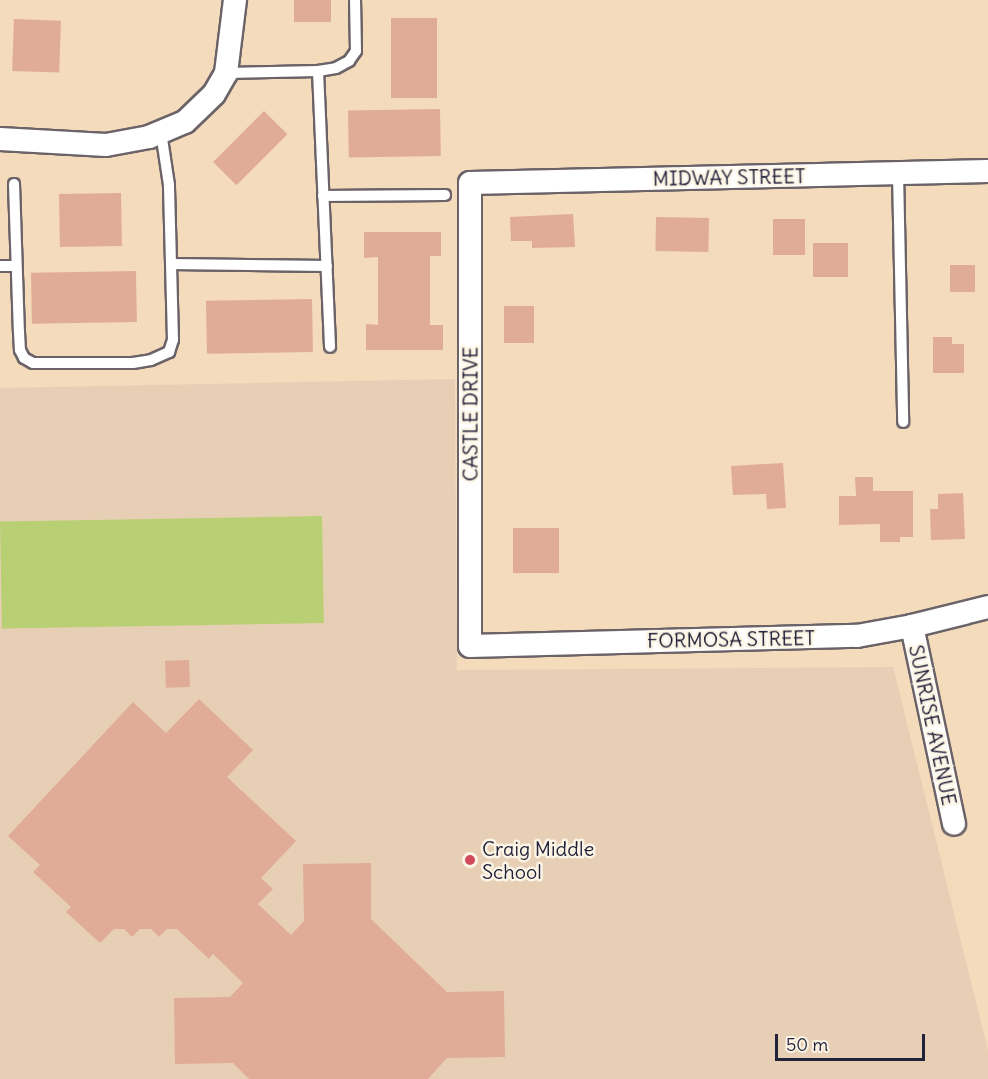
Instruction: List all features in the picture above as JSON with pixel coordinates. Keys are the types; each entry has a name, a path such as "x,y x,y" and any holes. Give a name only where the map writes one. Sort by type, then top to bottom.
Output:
{"street":[{"path":"0,138 106,146 150,137 185,122 214,94 226,73 235,0"},
{"name":"MIDWAY STREET","path":"470,183 988,171"},
{"name":"CASTLE DRIVE","path":"470,183 470,646"},
{"name":"FORMOSA STREET","path":"470,646 857,636 912,626 988,607"},
{"name":"SUNRISE AVENUE","path":"912,626 954,824"}],"lane":[{"path":"226,73 318,71 349,61 356,51 355,0"},
{"path":"318,71 330,347"},
{"path":"14,184 20,350 24,358 33,363 133,363 151,360 169,352 173,340 169,185 161,132"},
{"path":"898,173 903,422"},
{"path":"323,196 445,195"},
{"path":"171,264 327,266"},
{"path":"0,266 16,266"}],"shaded area":[{"name":"Craig Middle School","path":"455,379 457,670 893,667 988,1050 988,1079 0,1079 0,388"}],"green space":[{"path":"322,516 324,623 2,629 0,522"}],"building":[{"path":"294,0 331,0 331,22 294,22"},
{"path":"391,18 437,18 437,98 391,98"},
{"path":"14,19 61,21 59,73 12,71"},
{"path":"440,109 441,156 349,158 348,111"},
{"path":"264,111 287,134 236,185 213,162"},
{"path":"121,193 122,246 60,247 59,194"},
{"path":"573,214 575,247 532,248 532,241 511,241 510,217"},
{"path":"656,217 709,218 708,252 655,251"},
{"path":"773,219 805,219 805,255 773,255"},
{"path":"364,232 441,232 441,256 430,256 430,325 443,325 443,350 366,350 366,324 378,325 378,257 364,258"},
{"path":"813,243 848,243 848,277 813,277"},
{"path":"950,265 975,265 975,292 950,292"},
{"path":"136,271 137,322 32,324 31,273"},
{"path":"312,299 313,352 207,354 206,301"},
{"path":"504,306 534,306 534,343 504,343"},
{"path":"933,337 952,337 952,344 964,344 964,373 933,373"},
{"path":"783,463 786,508 767,509 766,494 733,495 731,466"},
{"path":"855,477 873,477 873,491 913,491 913,537 900,537 900,542 880,542 880,524 839,525 839,496 856,496"},
{"path":"963,493 965,539 931,540 930,509 938,509 938,494"},
{"path":"513,528 559,528 559,573 513,573"},
{"path":"189,660 190,687 166,688 165,661"},
{"path":"199,699 253,750 227,777 296,841 261,878 273,889 258,904 291,935 304,921 303,864 371,863 371,919 447,992 504,991 505,1057 447,1058 428,1079 249,1079 233,1063 175,1064 174,998 230,997 243,983 213,954 209,959 177,929 167,929 159,937 151,929 140,929 132,937 124,929 114,929 100,943 66,912 71,907 33,872 40,865 8,836 133,702 166,733"}],"place":[{"name":"Craig Middle School","path":"470,860"}]}
